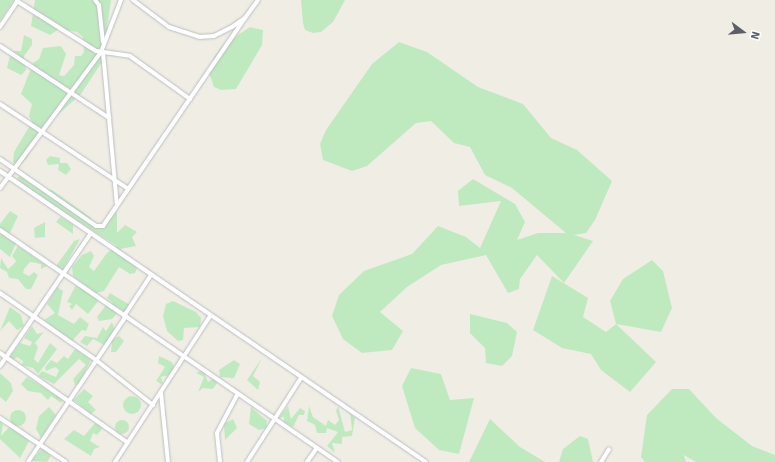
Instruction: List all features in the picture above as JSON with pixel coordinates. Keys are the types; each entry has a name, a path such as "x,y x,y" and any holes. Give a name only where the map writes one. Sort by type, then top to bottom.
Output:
{"street":[{"path":"0,27 18,0 102,52 125,54 190,99"},
{"path":"95,0 99,5 103,44 102,52 117,205"},
{"path":"103,44 121,0"},
{"path":"133,0 168,28 198,37 214,36 245,18"},
{"path":"0,159 13,168 26,181 96,226 105,224 127,188 258,0"},
{"path":"0,46 109,118"},
{"path":"0,188 40,130 102,52"},
{"path":"0,104 127,188"},
{"path":"0,171 91,232 210,316 426,462"},
{"path":"0,230 125,316 184,359 316,449 338,462"},
{"path":"0,366 91,232"},
{"path":"28,462 151,275"},
{"path":"0,293 96,360 153,405"},
{"path":"115,462 184,359 210,316"},
{"path":"0,353 69,400 128,443"},
{"path":"247,462 301,378"},
{"path":"161,393 168,462"},
{"path":"220,462 217,432 237,395"},
{"path":"0,418 66,462"},
{"path":"308,462 316,449"},
{"path":"601,462 609,449"}],"green space":[{"path":"0,0 14,0 0,21"},
{"path":"35,0 111,0 102,62 81,94 45,126 27,158 18,166 13,162 14,152 32,122 29,116 32,104 21,94 33,63 39,59 43,48 61,46 66,54 59,75 64,76 74,65 75,56 81,56 84,52 83,37 77,32 59,29 50,35 31,26"},
{"path":"301,0 345,0 333,22 321,32 313,33 305,30"},
{"path":"250,27 263,30 262,45 236,89 221,90 214,87 209,73 214,57 222,46"},
{"path":"24,35 32,39 32,45 24,56 26,70 21,75 7,68 11,51 21,51"},
{"path":"399,42 427,52 478,87 523,104 551,138 577,150 612,181 595,220 586,233 574,235 593,241 564,283 537,255 520,279 519,289 508,293 486,255 441,265 407,287 380,312 403,331 392,350 362,353 343,339 332,316 339,295 364,271 412,254 438,226 466,237 480,248 501,201 459,206 458,191 473,179 515,204 525,222 517,240 538,233 566,233 512,188 485,175 470,147 454,143 431,121 416,123 367,166 352,171 323,160 320,144 326,130 372,64"},
{"path":"50,156 60,158 60,163 67,163 71,169 66,175 58,170 59,164 48,165 46,160"},
{"path":"23,173 41,190 52,190 90,217 95,226 109,222 117,210 117,233 125,225 137,232 132,237 136,246 120,249 137,268 135,273 130,274 119,267 104,291 96,293 73,276 72,267 82,255 91,251 94,256 89,267 94,271 107,253 117,246 27,188 17,178"},
{"path":"10,211 18,216 9,235 0,231 0,224"},
{"path":"60,217 73,224 73,234 56,222"},
{"path":"45,222 45,237 35,238 34,228"},
{"path":"0,232 16,243 10,257 0,249"},
{"path":"80,239 63,269 56,266 74,241"},
{"path":"18,246 47,266 41,269 41,264 30,262 24,269 23,273 29,276 34,272 38,275 31,289 26,289 18,279 9,278 7,272 0,268 1,258 8,269 14,264 16,261 12,256"},
{"path":"652,260 663,271 672,308 661,332 616,324 610,301 623,279"},
{"path":"552,276 588,298 583,317 606,332 616,324 656,362 630,392 601,370 591,354 562,348 533,330"},
{"path":"76,285 99,300 88,314 76,304 72,310 69,306 72,304 67,302"},
{"path":"57,287 63,291 58,315 74,324 80,317 89,324 86,331 82,330 72,341 44,320 55,313 47,304"},
{"path":"110,293 130,305 124,312 115,305 120,310 112,319 99,321 97,317 106,305 113,303 107,298"},
{"path":"173,301 196,312 201,318 200,327 184,328 183,340 178,341 167,331 163,316 166,304"},
{"path":"10,307 21,315 24,326 17,330 9,321 0,331"},
{"path":"470,314 507,323 517,332 512,356 502,366 486,363 485,348 470,333"},
{"path":"112,322 116,333 112,340 119,336 124,341 116,352 111,352 112,342 108,347 93,339 87,346 80,342 85,336 97,338 103,327 106,331"},
{"path":"32,326 37,334 44,332 35,343 38,347 34,359 38,363 50,343 57,349 38,374 33,368 22,365 23,361 17,357 13,360 10,357 20,343 30,346 32,342 24,338"},
{"path":"75,349 91,360 79,383 75,385 73,379 86,365 79,359 54,384 38,376 42,371 56,377 59,370 55,367 46,371 45,367 51,360 57,363 64,356 68,359"},
{"path":"159,356 172,362 174,367 170,375 161,377 163,385 156,381 165,367 158,363"},
{"path":"262,358 253,376 260,382 258,390 247,380"},
{"path":"234,360 240,364 234,378 220,377 219,370"},
{"path":"411,368 441,374 450,400 474,398 459,454 439,450 415,428 402,386"},
{"path":"203,370 208,382 214,378 217,383 213,389 203,388 198,392 204,377 196,373"},
{"path":"0,373 11,383 13,391 6,402 0,397"},
{"path":"27,377 63,400 61,403 51,396 48,400 41,393 28,391 21,384"},
{"path":"84,389 93,396 88,402 96,410 91,414 74,400"},
{"path":"672,389 689,389 716,418 752,446 775,455 775,462 696,462 684,455 686,462 645,462 641,457 647,415"},
{"path":"132,396 138,399 141,405 138,411 132,414 126,411 123,405 126,399"},
{"path":"288,406 291,419 300,408 305,411 304,415 299,415 293,427 284,422 284,417 279,418"},
{"path":"309,406 313,417 326,426 328,420 335,425 339,420 336,411 338,406 345,432 352,430 350,413 355,418 352,436 342,437 342,444 332,443 335,453 327,446 338,432 327,428 326,433 317,433 315,425 307,421"},
{"path":"49,407 56,415 41,438 36,429 39,416"},
{"path":"251,407 267,421 266,428 259,430 249,424"},
{"path":"18,410 25,415 26,418 21,425 18,426 11,421 10,418 15,411"},
{"path":"233,419 237,428 225,440 224,424"},
{"path":"490,419 520,447 545,462 469,462"},
{"path":"122,420 127,422 129,427 127,432 122,434 117,432 115,427 117,422"},
{"path":"0,421 3,424 1,436 11,425 29,441 20,458 0,439"},
{"path":"96,422 102,429 97,435 93,433 90,441 100,447 94,449 91,456 64,439 74,430 84,436"},
{"path":"580,436 588,439 593,462 559,462 563,449"},
{"path":"44,447 51,456 47,462 31,461"}]}
